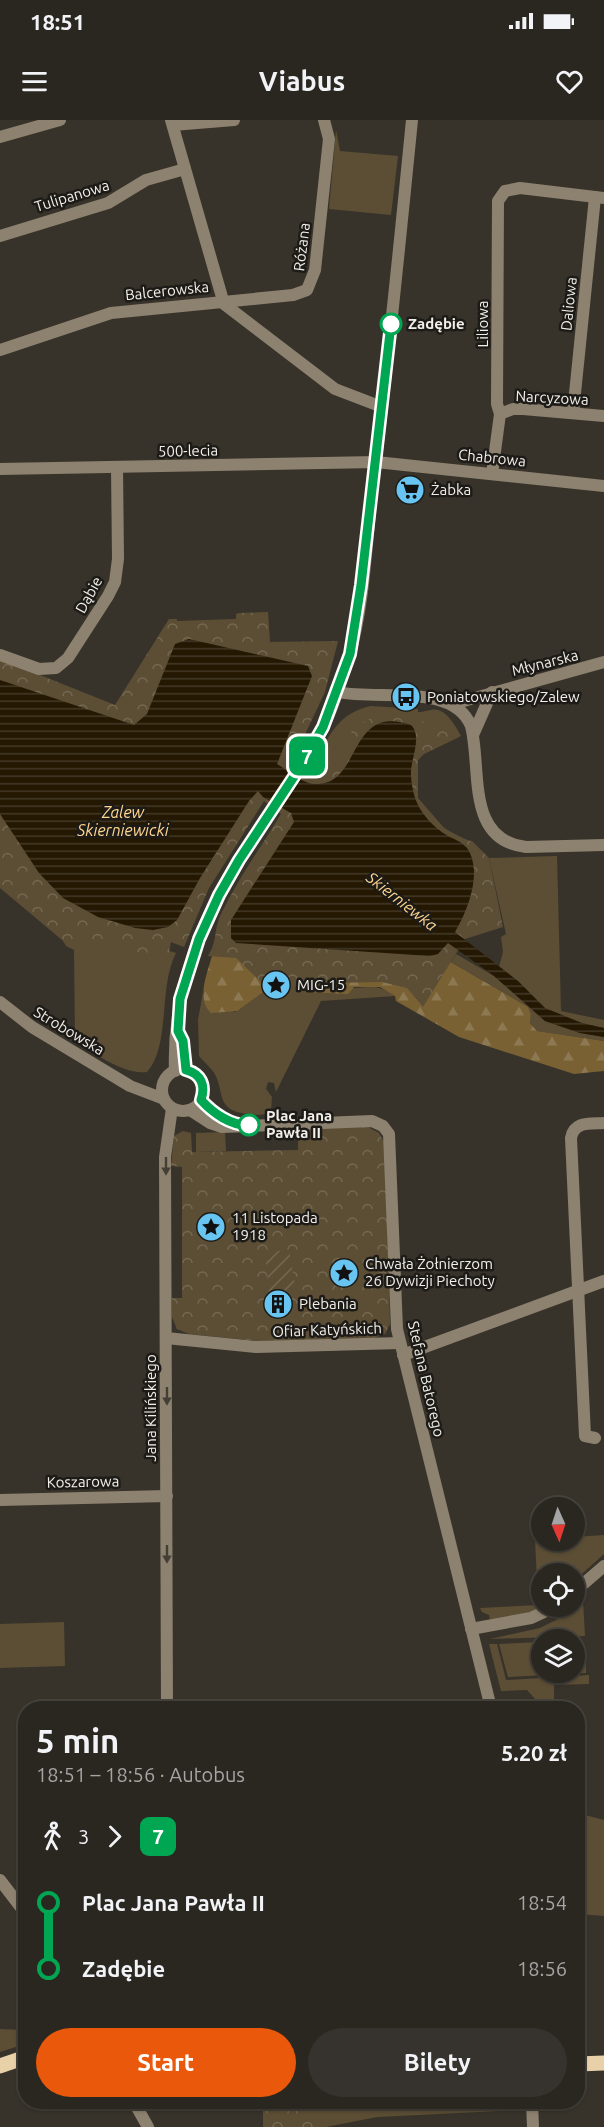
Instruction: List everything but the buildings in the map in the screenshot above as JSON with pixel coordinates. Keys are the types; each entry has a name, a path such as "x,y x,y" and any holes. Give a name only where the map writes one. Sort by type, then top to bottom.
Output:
{"main road":[{"path":"0,2066 18,2060"},
{"path":"585,2064 604,2063"}],"street":[{"path":"0,136 60,120"},
{"path":"221,300 172,123 234,120"},
{"name":"Różana","path":"221,300 293,294 306,290 310,286 315,270 329,139 324,120"},
{"path":"181,1070 183,1041 178,1031 180,999 202,930 239,860 299,769 327,718 338,692 354,633 376,462 412,120"},
{"name":"Tulipanowa","path":"0,236 108,203 146,180 185,169"},
{"name":"Liliowa","path":"492,474 500,414 497,404 497,207 501,195 505,191 520,188 599,198"},
{"name":"Daliowa","path":"573,413 599,198"},
{"name":"Balcerowska","path":"0,350 111,313 221,300 228,309 329,385 382,406"},
{"name":"Narcyzowa","path":"500,414 513,409 523,409 604,416"},
{"name":"500-lecia","path":"0,469 376,462"},
{"name":"Chabrowa","path":"376,462 604,486"},
{"name":"Dąbie","path":"0,655 39,669 56,668 68,658 108,596 115,582 118,559 117,467"},
{"name":"Młynarska","path":"453,704 492,692 550,679 604,662"},
{"path":"338,692 433,698 453,704 465,715 473,735 482,815 495,834 509,843 526,846 604,845"},
{"path":"473,735 492,692"},
{"name":"Strobowska","path":"0,1002 32,1027 126,1081 135,1089 166,1098"},
{"path":"181,1070 201,1079 204,1091 201,1100 190,1110 166,1098 166,1078 181,1070"},
{"name":"Jana Kilińskiego","path":"166,1098 167,1701"},
{"path":"201,1100 216,1113 237,1125"},
{"name":"Stefana Batorego","path":"190,1110 214,1125 372,1121 387,1130 391,1141 396,1311 401,1349 489,1701"},
{"path":"595,1438 585,1436 571,1134 579,1125 604,1123"},
{"name":"Ofiar Katyńskich","path":"166,1338 256,1347 401,1349 604,1281"},
{"name":"Koszarowa","path":"0,1500 166,1496"},
{"path":"585,1582 604,1566"},
{"path":"471,1629 533,1617"},
{"path":"0,1880 18,1904"},
{"path":"138,2109 148,2127"},
{"path":"532,2109 533,2127"}],"green space":[{"path":"336,130 340,151 398,156 391,215 329,209"},
{"name":"Zalew Skierniewicki","path":"268,612 270,642 338,641 325,692 291,764 315,778 347,758 350,735 354,727 389,709 414,714 426,724 459,737 420,756 416,777 418,798 426,811 441,825 465,840 472,841 489,858 503,927 465,939 423,1007 407,988 382,982 263,984 236,958 208,956 219,920 228,901 281,814 264,801 209,888 184,947 171,942 168,957 149,955 77,935 73,939 74,950 0,888 0,659 115,705 169,619 177,619 177,621 236,619 236,614 239,613"},
{"path":"371,706 418,709 418,712 441,711 453,723 461,736 425,753 418,760 418,798 445,829 469,841 473,853 336,776 305,780 337,725 357,710"},
{"path":"0,837 85,925 176,953 167,982 159,1047 147,1072 137,1072 116,1065 67,1036 68,1034 75,1037 74,950 66,946"},
{"path":"557,856 561,1011 604,1020 604,1028 574,1021 552,1012 533,999 499,967 503,952 501,937 506,934 489,858"},
{"path":"456,954 494,976 545,1021 580,1033 604,1037 604,1041 537,1031 530,1023 531,1014 528,1007 451,962"},
{"path":"212,956 449,961 528,1007 531,1014 530,1023 537,1031 604,1041 604,1071 574,1074 459,1037 396,1001 395,996 380,987 354,987 348,994 307,992 292,971 237,1011 211,1013 203,994"},
{"path":"292,971 345,987 374,987 395,996 321,1001 276,1092 274,1083 268,1082 266,1089 272,1097 271,1111 260,1115 237,1112 225,1103 216,1077 199,1056 198,1020 203,992 204,1001 235,1012"},
{"name":"Plac Jana Pawła II","path":"368,1127 379,1133 385,1144 390,1324 385,1334 374,1338 259,1341 189,1334 177,1329 172,1317 172,1298 182,1298 182,1167 171,1166 174,1136 183,1131 191,1133 192,1152 298,1150 298,1128"},
{"path":"225,1132 226,1151 196,1152 196,1133"},
{"path":"289,1250 296,1291 269,1294 265,1252"},
{"path":"604,1535 604,1554 585,1571 585,1563 536,1563 536,1551 585,1551 585,1536"},
{"path":"531,1605 531,1612 490,1620 489,1615 482,1612 480,1608"},
{"path":"562,1617 584,1617 585,1629 535,1629"},
{"path":"64,1622 65,1666 0,1668 0,1624"},
{"path":"531,1630 531,1638 490,1639"},
{"path":"531,1642 531,1676 508,1677 499,1644"},
{"path":"489,1644 497,1644 506,1680 531,1678 531,1683 585,1683 585,1675 589,1675 589,1684 554,1685 554,1701 535,1701 527,1690 501,1691"},
{"path":"585,1815 604,1820 604,1916 585,1915"},
{"path":"0,2029 18,2030 18,2046 0,2052"},
{"path":"263,2109 520,2110 377,2117 326,2127 263,2127"},
{"path":"263,2109 314,2109 315,2127 263,2127"}],"water":[{"name":"Zalew Skierniewicki","path":"189,639 308,666 312,676 277,764 305,781 314,784 330,781 341,773 356,747 375,725 390,721 411,725 416,736 411,778 417,804 433,824 465,846 472,857 474,879 472,891 465,913 455,932 518,981 545,1008 582,1023 604,1028 604,1037 580,1033 545,1021 494,976 448,943 438,954 430,956 236,943 231,938 231,920 294,822 291,813 263,797 258,791 249,801 200,878 177,920 168,927 153,930 135,928 98,917 63,898 39,873 0,814 0,680 134,725 147,714 175,644"}],"bus line":[{"name":"7","path":"249,1125 237,1125 216,1113 201,1100 204,1091 201,1079 192,1071 186,1070 183,1041 178,1031 180,999 193,955 219,895 239,860 312,748 338,692 350,654 361,585 391,324"}],"place":[{"name":"Zadębie","path":"391,324"},
{"name":"Żabka","path":"410,490"},
{"name":"Poniatowskiego/Zalew","path":"406,697"},
{"name":"MIG-15","path":"276,985"},
{"name":"Plac Jana Pawła II","path":"249,1125"},
{"name":"11 Listopada 1918","path":"211,1227"},
{"name":"Chwała Żołnierzom 26 Dywizji Piechoty","path":"344,1273"},
{"name":"Plebania","path":"278,1304"}],"water label":[{"name":"Skierniewka","path":"402,901"}]}
